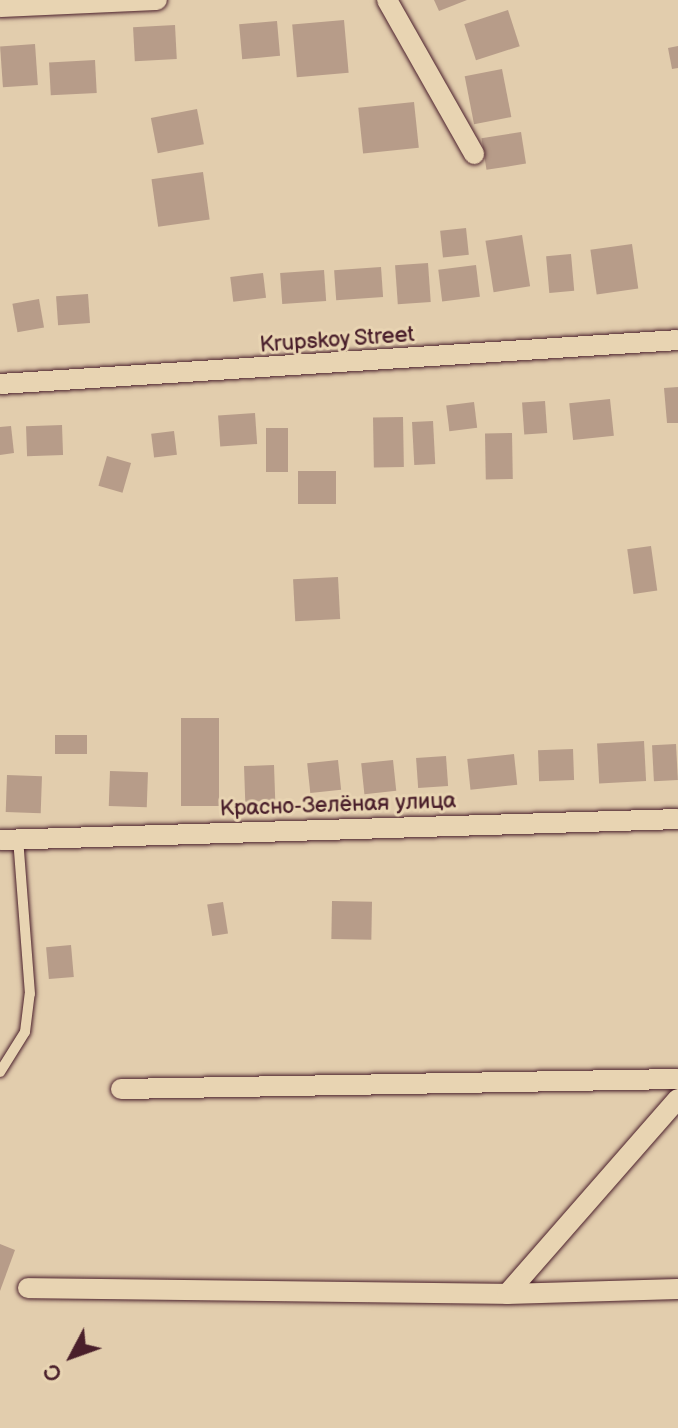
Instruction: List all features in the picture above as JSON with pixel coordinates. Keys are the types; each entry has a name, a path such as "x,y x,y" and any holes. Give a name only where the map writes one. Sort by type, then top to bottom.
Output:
{"street":[{"path":"3,5 157,0"},
{"path":"387,0 474,154"},
{"name":"Krupskoy Street","path":"0,384 678,340"},
{"name":"Красно-Зелёная улица","path":"9,839 678,819"},
{"path":"121,1089 678,1079"},
{"path":"507,1294 678,1099"},
{"path":"28,1288 507,1294 678,1289"}],"lane":[{"path":"0,1072 25,1032 30,994 9,839"}],"building":[{"path":"434,0 467,0 439,11"},
{"path":"508,10 520,46 476,60 464,24"},
{"path":"344,20 349,73 297,77 292,25"},
{"path":"277,21 280,56 242,59 239,24"},
{"path":"175,25 177,59 135,61 133,27"},
{"path":"35,44 38,85 3,87 0,46"},
{"path":"678,46 678,68 672,69 668,48"},
{"path":"95,60 97,93 51,95 49,62"},
{"path":"502,69 511,117 474,124 465,76"},
{"path":"414,102 419,148 363,154 358,108"},
{"path":"197,109 204,144 158,153 151,118"},
{"path":"521,132 526,164 486,170 481,138"},
{"path":"203,172 210,220 158,227 152,179"},
{"path":"466,228 469,255 443,258 440,231"},
{"path":"522,235 530,286 494,292 485,241"},
{"path":"632,244 638,289 597,294 590,250"},
{"path":"571,254 574,291 549,293 546,256"},
{"path":"428,263 431,302 398,304 395,265"},
{"path":"476,265 480,297 442,301 438,270"},
{"path":"381,267 383,297 336,300 334,270"},
{"path":"324,270 326,301 282,304 280,273"},
{"path":"263,273 266,298 233,302 230,277"},
{"path":"88,294 90,323 58,325 56,296"},
{"path":"39,299 44,328 17,332 12,304"},
{"path":"678,387 678,423 667,423 664,388"},
{"path":"610,399 614,436 573,440 569,403"},
{"path":"545,401 547,433 524,435 522,403"},
{"path":"474,402 477,428 449,431 446,405"},
{"path":"255,413 257,444 220,447 218,416"},
{"path":"403,417 404,467 374,468 373,418"},
{"path":"433,421 435,464 414,465 412,422"},
{"path":"62,425 63,455 27,456 26,426"},
{"path":"11,426 14,453 0,455 0,427"},
{"path":"266,428 288,428 288,472 266,472"},
{"path":"174,431 177,455 154,458 151,434"},
{"path":"485,433 512,433 513,479 486,479"},
{"path":"107,456 131,463 122,493 98,486"},
{"path":"298,471 336,471 336,504 298,504"},
{"path":"651,546 657,591 633,594 627,549"},
{"path":"338,577 340,619 295,621 293,579"},
{"path":"181,718 219,718 219,806 181,806"},
{"path":"55,735 87,735 87,754 55,754"},
{"path":"644,741 646,781 599,783 597,743"},
{"path":"676,744 678,780 654,781 652,745"},
{"path":"573,749 574,780 539,781 538,750"},
{"path":"514,754 517,785 470,790 467,759"},
{"path":"446,756 448,786 418,788 416,758"},
{"path":"338,760 341,790 310,793 307,763"},
{"path":"393,760 396,791 364,794 361,763"},
{"path":"274,765 275,801 245,802 244,766"},
{"path":"110,771 148,772 147,807 109,806"},
{"path":"7,775 42,776 41,813 6,812"},
{"path":"332,901 372,902 371,940 331,939"},
{"path":"223,902 228,934 212,936 207,905"},
{"path":"71,945 74,977 49,979 46,947"},
{"path":"0,1244 15,1250 0,1291"}]}
